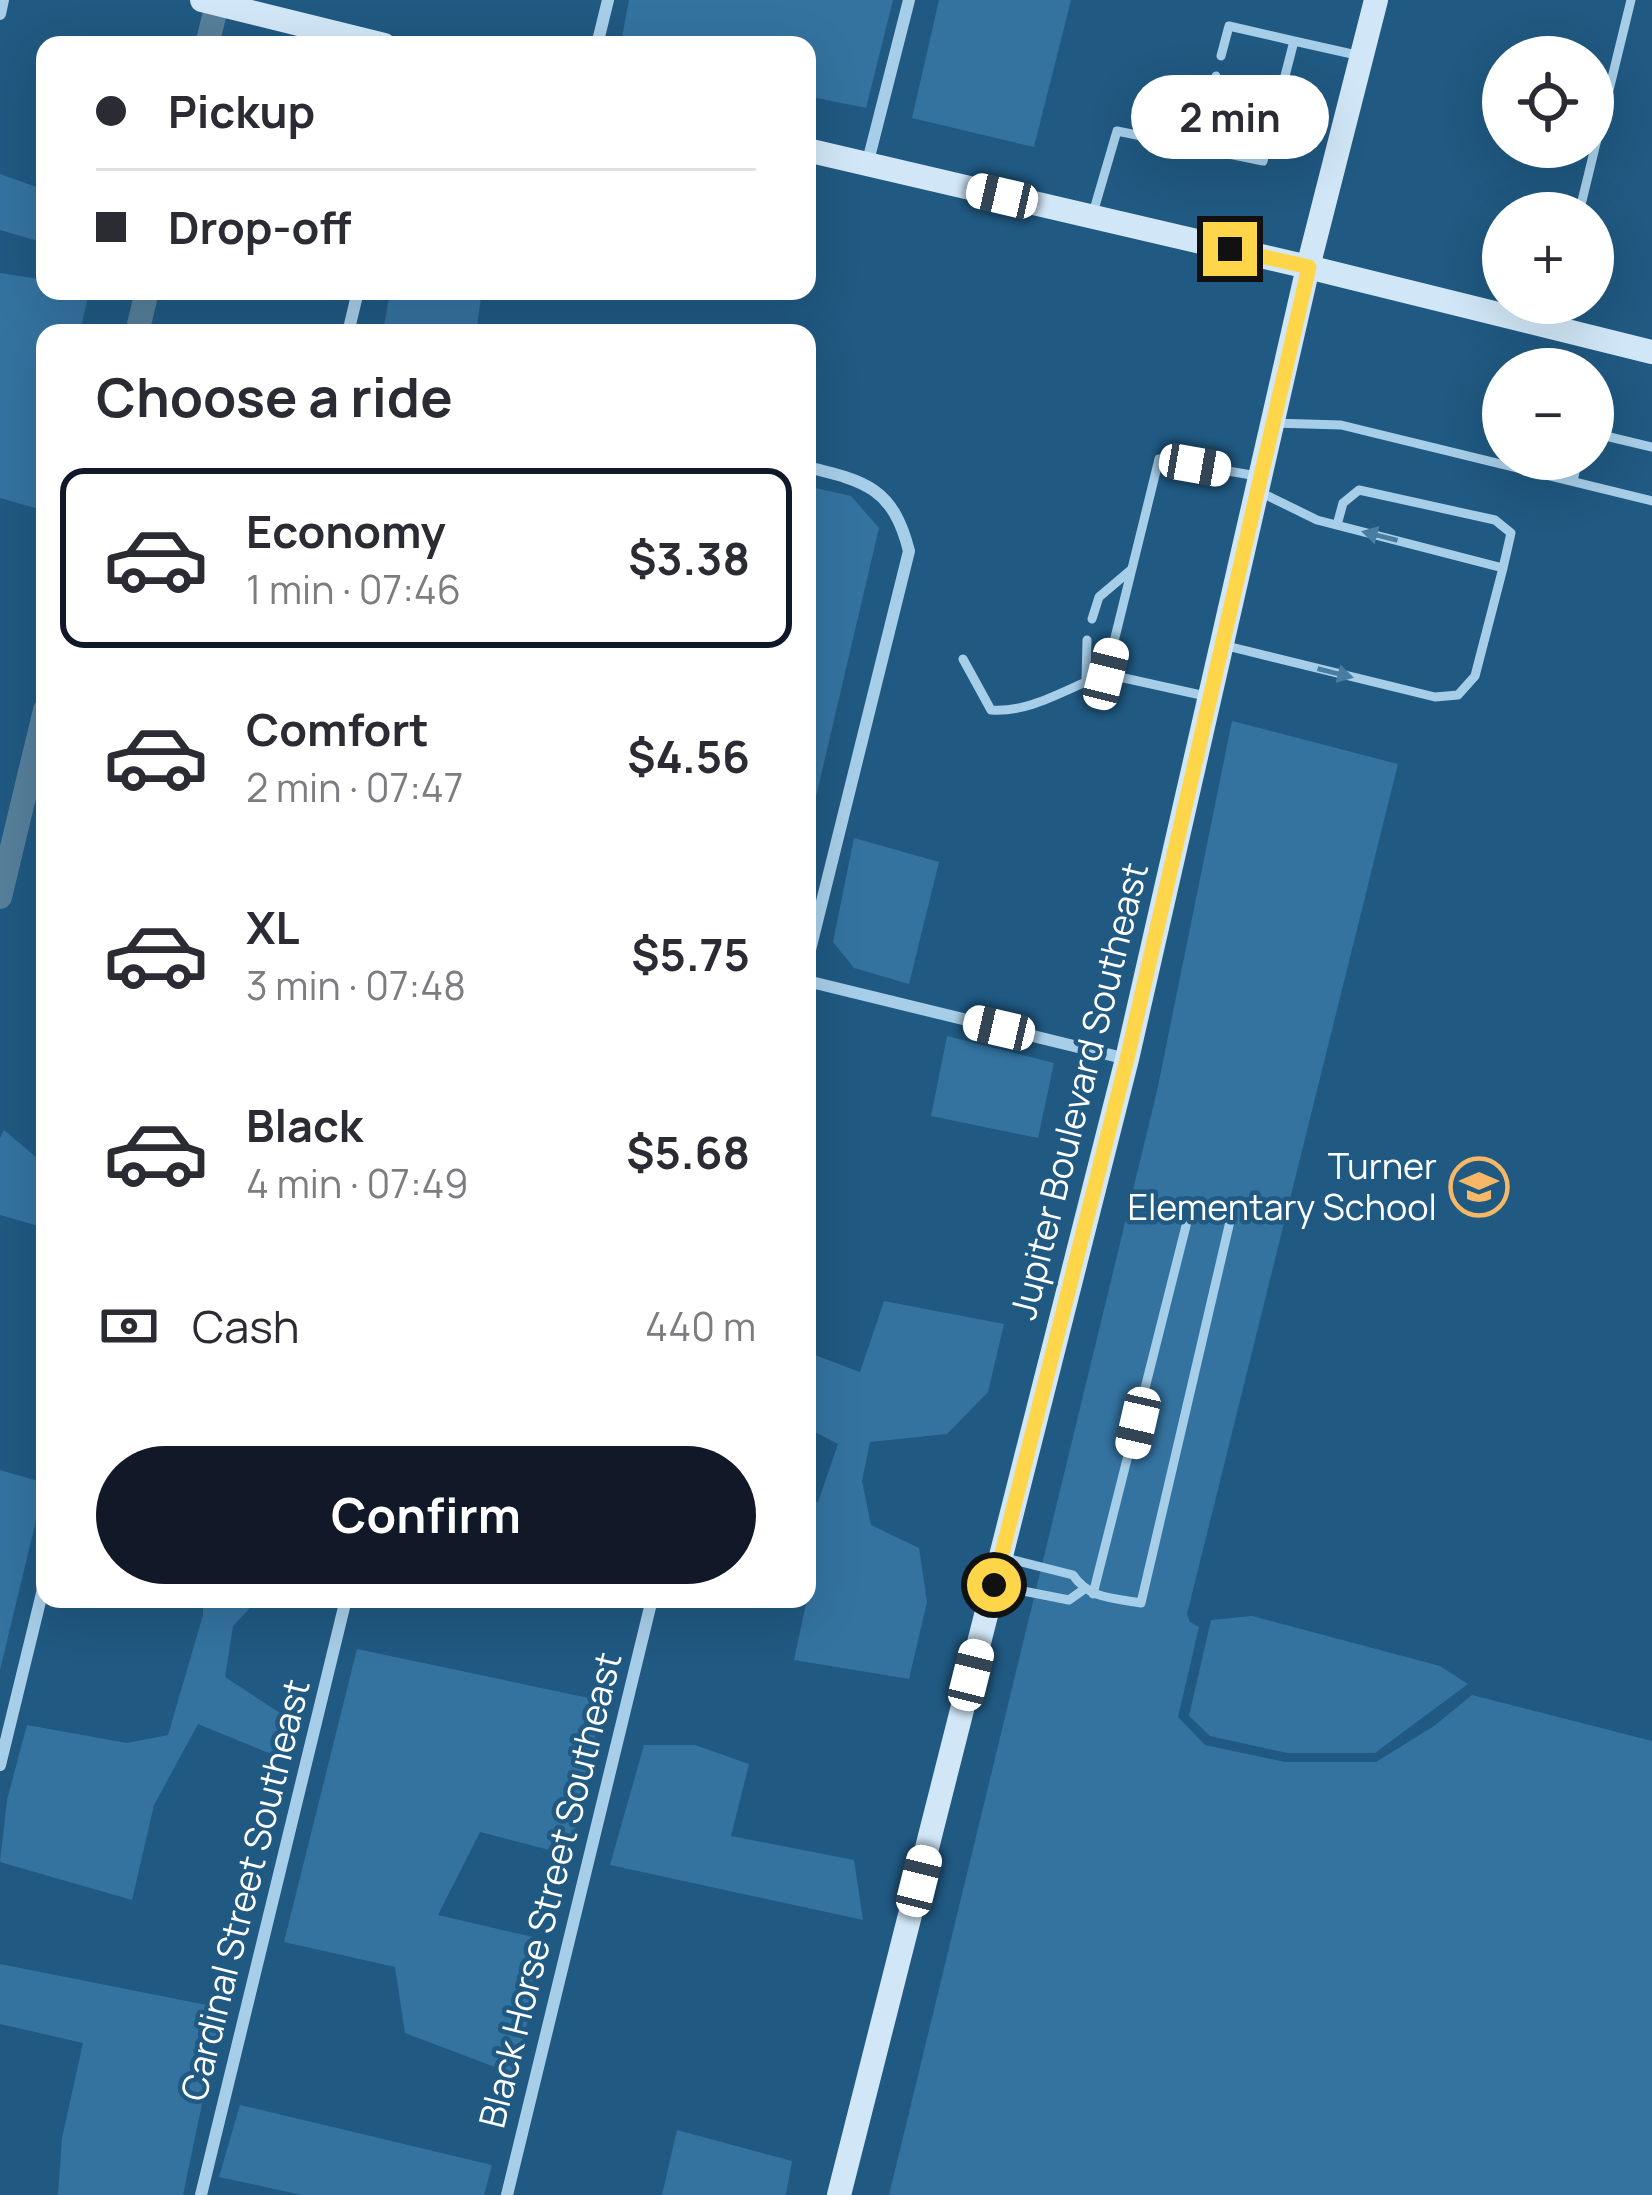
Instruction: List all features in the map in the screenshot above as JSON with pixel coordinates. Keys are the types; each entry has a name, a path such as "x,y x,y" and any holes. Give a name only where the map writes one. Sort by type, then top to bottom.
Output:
{"street":[{"path":"0,14 3,0"},
{"path":"202,0 349,36"},
{"path":"598,36 608,0"},
{"path":"867,164 909,0"},
{"name":"Jupiter Boulevard Southeast","path":"839,2195 1127,1059 1309,267 1376,0"},
{"path":"816,152 1309,267 1482,301"},
{"path":"1578,324 1652,352"},
{"path":"816,470 873,486 902,525 909,551 816,926"},
{"path":"816,983 1127,1059"},
{"path":"0,1765 38,1608"},
{"name":"Cardinal Street Southeast","path":"201,2195 344,1608"},
{"name":"Black Horse Street Southeast","path":"507,2195 650,1608"}],"lane":[{"path":"1584,192 1631,0"},
{"path":"1221,56 1229,26 1361,56"},
{"path":"1092,217 1117,131 1263,161 1294,41"},
{"path":"1199,148 1216,76"},
{"path":"1271,82 1284,85"},
{"path":"1273,423 1341,425 1652,501"},
{"path":"1614,438 1652,446"},
{"path":"1106,674 1159,459 1259,483 1306,517 1503,568"},
{"path":"1222,645 1435,697 1458,695 1475,676 1511,532 1496,520 1359,490 1343,503 1336,525"},
{"path":"1092,619 1099,597 1132,569"},
{"path":"1086,680 1087,640"},
{"path":"962,658 991,710 1011,712 1106,674 1210,697"},
{"path":"994,1585 1069,1600 1088,1592 1141,1603 1231,1217 1216,1207 1191,1206 1088,1592"},
{"path":"1001,1556 1073,1575 1088,1592"}],"shaded area":[{"path":"629,0 893,0 866,108 816,98 816,36 622,36"},
{"path":"939,0 1071,0 1034,147 912,118"},
{"path":"0,174 36,187 36,240 0,230"},
{"path":"0,273 36,279 36,300 87,300 82,324 36,324 36,508 0,498"},
{"path":"388,300 481,300 477,324 384,324"},
{"path":"816,488 851,496 879,528 816,797"},
{"path":"1232,721 1398,764 1187,1614 1199,1627 1178,1717 1205,1745 1285,1762 1376,1762 1434,1726 1472,1695 1652,1741 1652,2195 889,2195 1157,1091"},
{"path":"854,838 939,862 909,984 854,968 833,942"},
{"path":"947,1036 1054,1063 1038,1138 931,1116"},
{"path":"4,1130 36,1157 36,1225 0,1215 0,1138"},
{"path":"884,1301 1004,1324 988,1392 947,1434 870,1442 862,1481 871,1525 919,1548 927,1602 909,1679 794,1660 805,1608 816,1608 816,1502 838,1444 816,1433 816,1355 860,1372"},
{"path":"0,1470 36,1480 36,1520 0,1670"},
{"path":"203,1608 250,1608 233,1626 225,1677 283,1715 276,1756 198,1724 154,1805 132,1900 0,1862 7,1800 27,1725 127,1743 168,1735"},
{"path":"1252,1616 1440,1666 1468,1684 1375,1753 1287,1753 1210,1736 1189,1716 1211,1620"},
{"path":"357,1649 603,1701 569,1855 480,1832 438,1915 550,1941 513,2074 405,2033 395,1967 284,1942"},
{"path":"644,1745 695,1745 749,1764 731,1836 854,1860 863,1920 610,1865"},
{"path":"0,1964 222,2008 183,2195 58,2195 62,2138 83,2043 0,2024"},
{"path":"240,2105 492,2165 484,2195 302,2195 219,2177"},
{"path":"677,2130 792,2161 786,2195 662,2195"}],"waterway":[{"path":"209,36 218,0"},
{"path":"139,324 145,300"},
{"path":"0,897 36,747"}],"place":[{"name":"Turner Elementary School","path":"1479,1187"}],"route":[{"path":"994,1585 1127,1059 1309,267 1230,249"}]}
